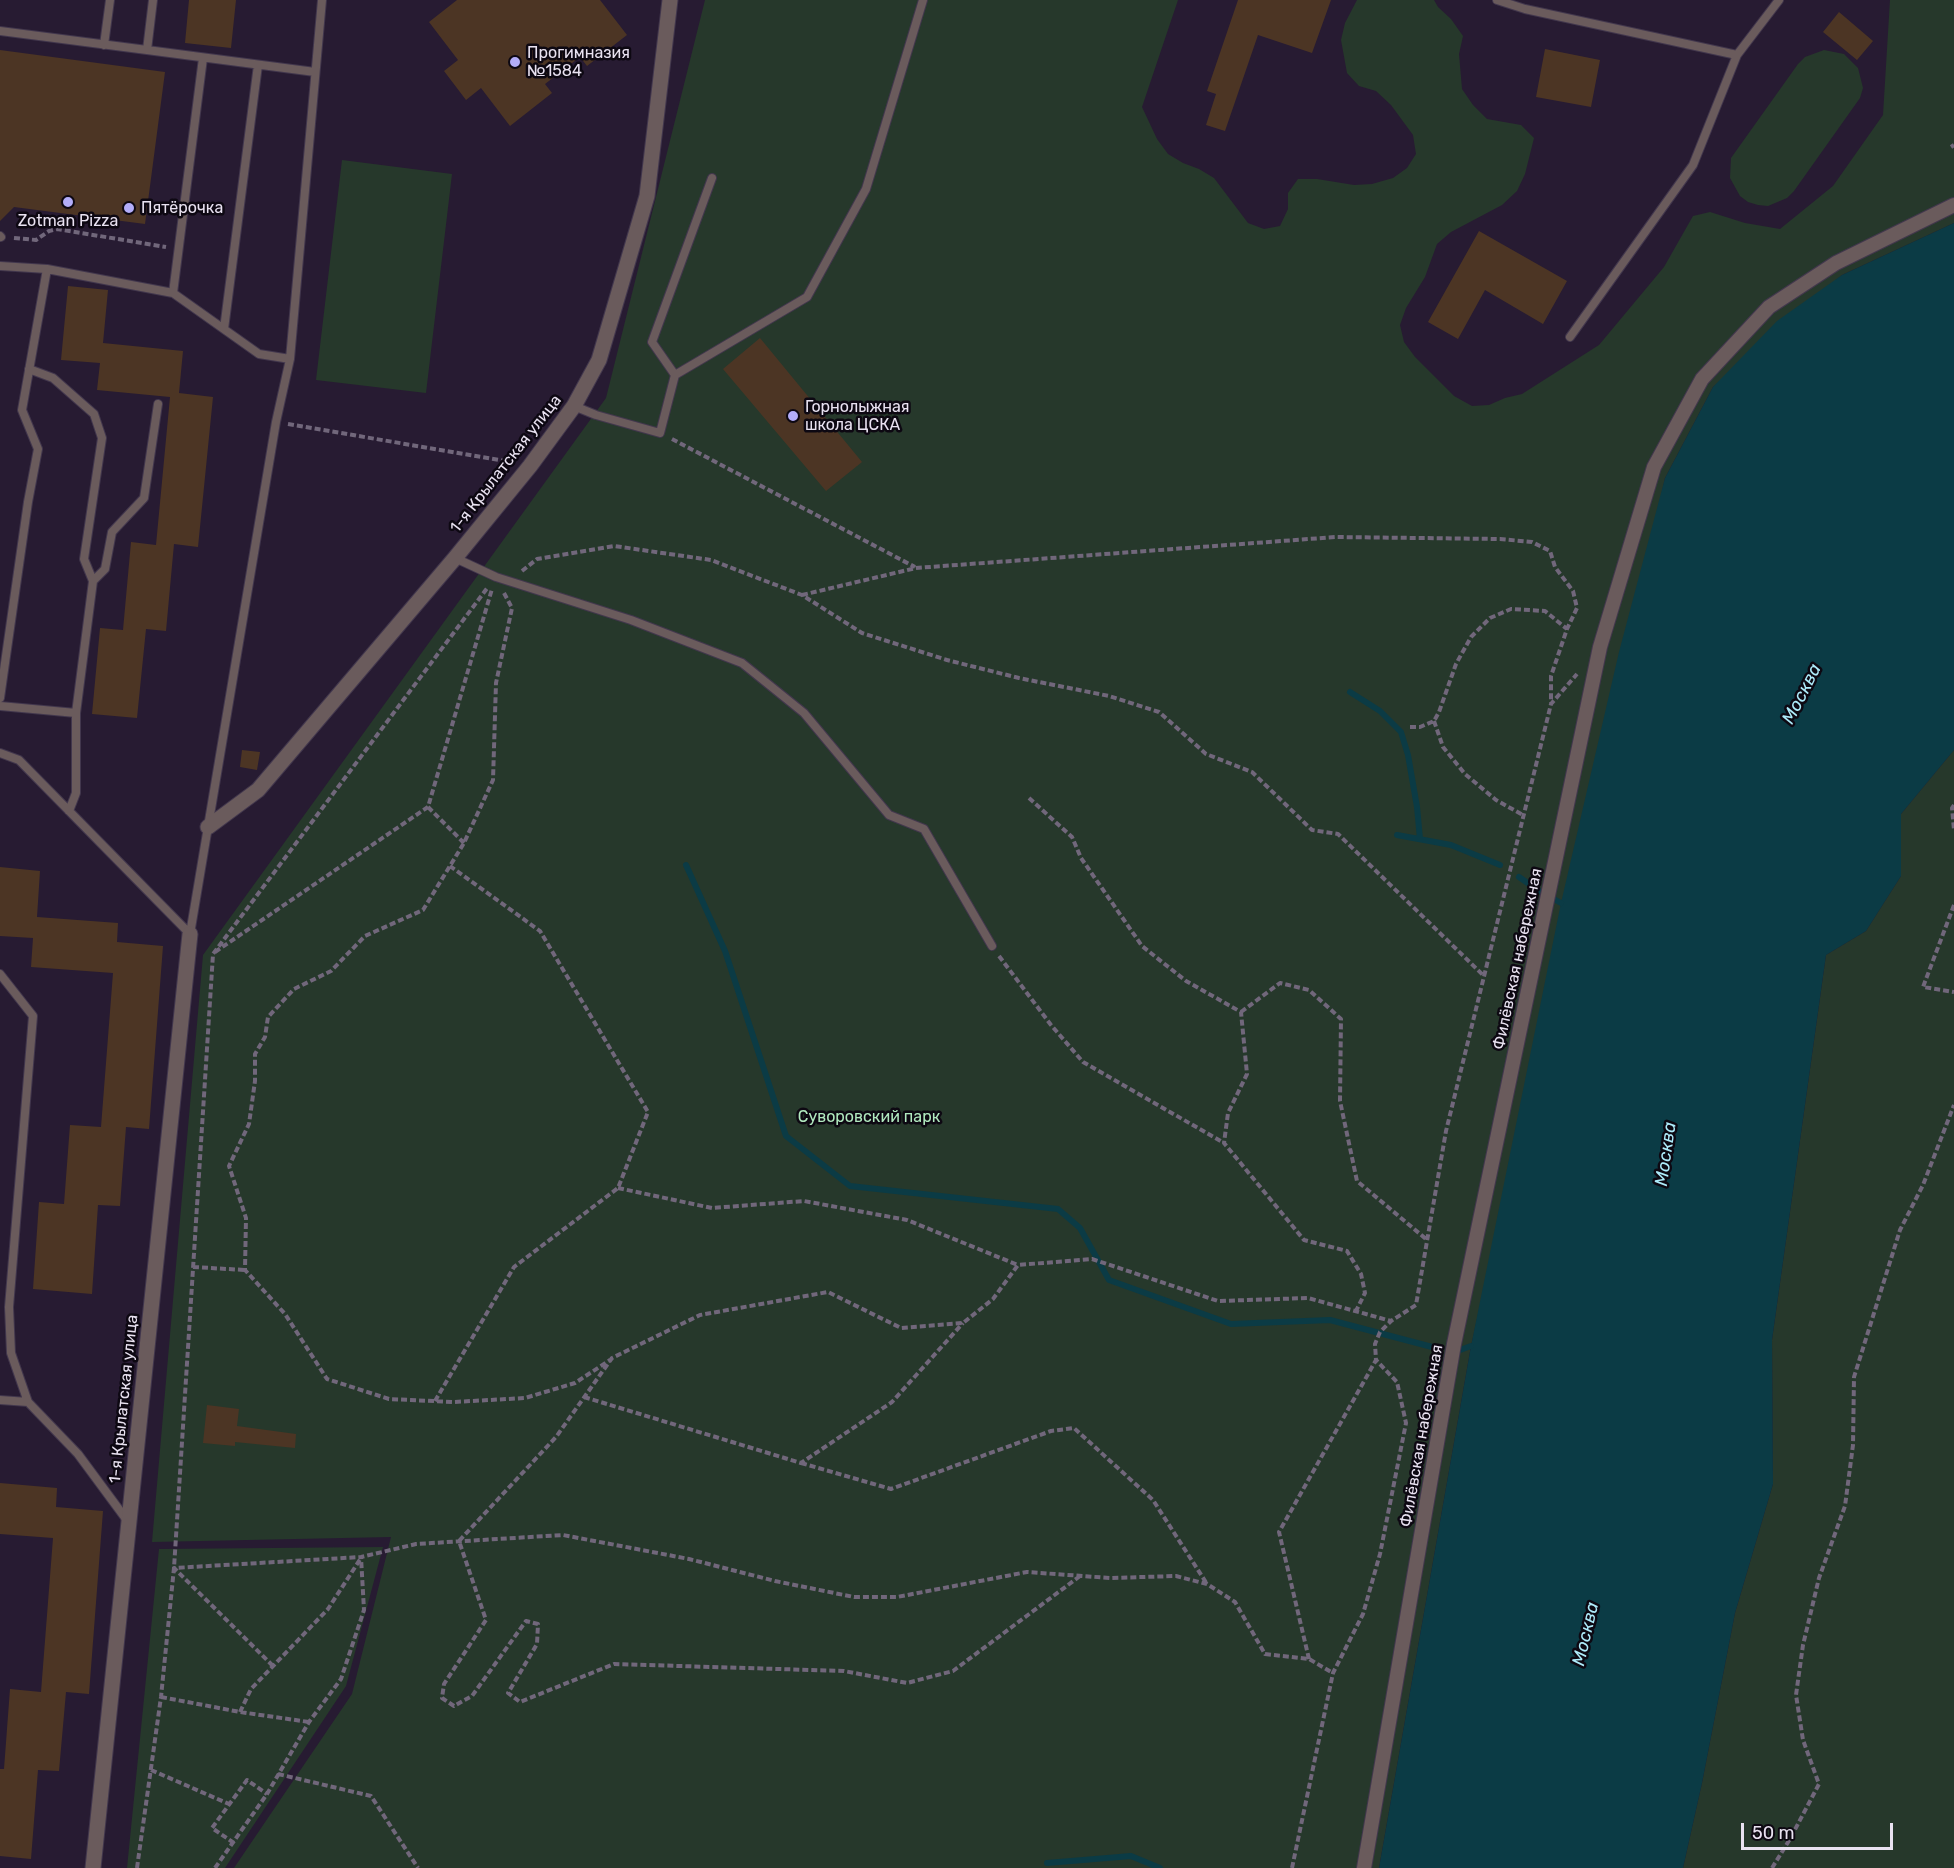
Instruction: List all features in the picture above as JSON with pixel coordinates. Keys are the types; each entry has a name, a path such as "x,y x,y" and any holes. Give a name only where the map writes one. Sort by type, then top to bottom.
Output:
{"street":[{"name":"1-я Крылатская улица","path":"208,827 258,790 455,558 530,466 574,406 599,360 647,196 670,0"},
{"name":"Филёвская набережная","path":"1364,1868 1454,1344 1600,647 1654,466 1702,379 1769,307 1836,263 1954,205"},
{"name":"1-я Крылатская улица","path":"93,1868 190,934"}],"lane":[{"path":"104,45 110,0"},
{"path":"147,50 153,0"},
{"path":"190,934 276,422 290,359 322,0"},
{"path":"574,406 596,415 660,433 675,375 807,297 866,189 923,0"},
{"path":"1497,0 1525,9 1737,55"},
{"path":"1570,337 1693,165 1737,55 1779,0"},
{"path":"0,32 315,72"},
{"path":"173,293 203,58"},
{"path":"224,329 258,65"},
{"path":"675,375 652,342 712,178"},
{"path":"0,266 47,269 173,293 259,354 290,359"},
{"path":"0,698 38,449 22,410 47,269"},
{"path":"30,369 53,378 94,414 102,438 84,559 93,582 76,713 76,793 69,811"},
{"path":"93,582 105,568 112,532 144,498 159,404"},
{"path":"455,558 496,577 631,620 742,663 804,713 889,815 924,829 992,946"},
{"path":"0,706 76,713"},
{"path":"0,753 19,760 190,934"},
{"path":"0,974 33,1016 9,1307 12,1353 28,1402 78,1454 130,1524"},
{"path":"0,1400 28,1402"}],"path":[{"path":"1,236 36,240 49,231 57,229 178,249"},
{"path":"276,422 530,466"},
{"path":"660,433 916,568"},
{"path":"802,595 916,568 1336,537 1500,539 1532,542 1550,551 1555,567 1573,591 1577,608 1567,629 1551,676 1551,704 1446,1131 1416,1305 1391,1321 1380,1332 1375,1344 1376,1360 1279,1532 1308,1659"},
{"path":"510,580 537,559 614,546 711,560 802,595 862,633 947,660 1018,678 1108,696 1159,712 1206,754 1252,772 1312,830 1338,834 1484,976"},
{"path":"213,954 428,807 496,577"},
{"path":"496,577 512,608 496,683 493,780 464,843 423,910 365,936 331,971 294,989 268,1017 265,1037 255,1054 255,1081 249,1124 229,1166 246,1218 245,1270 285,1314 327,1379 389,1399 453,1402 525,1398 574,1383 612,1358 700,1314 828,1292 900,1328 963,1323"},
{"path":"137,1868 161,1697 174,1568 213,954 496,577"},
{"path":"1410,727 1420,727 1434,721 1456,664 1471,637 1490,618 1511,609 1545,611 1567,629"},
{"path":"1551,704 1579,671"},
{"path":"1434,721 1443,747 1465,774 1496,800 1523,816"},
{"path":"1029,798 1071,837 1081,858 1142,946 1186,981 1241,1012"},
{"path":"1954,805 1952,808 1954,830"},
{"path":"428,807 464,843"},
{"path":"435,1401 514,1267 618,1188 648,1112 540,931 450,866"},
{"path":"1954,905 1923,987 1954,992"},
{"path":"992,946 1051,1025 1083,1062 1224,1143 1304,1240 1347,1251 1361,1274 1365,1293 1356,1311"},
{"path":"1241,1012 1280,983 1309,990 1341,1019 1340,1101 1357,1181 1426,1239"},
{"path":"1224,1143 1228,1113 1247,1074 1241,1012"},
{"path":"1772,1868 1819,1784 1803,1740 1796,1695 1803,1645 1819,1578 1845,1506 1853,1445 1854,1377 1900,1230 1923,1185 1954,1105"},
{"path":"618,1188 712,1208 804,1201 907,1220 1018,1265 1092,1259 1218,1301 1308,1298 1391,1321"},
{"path":"801,1463 892,1402 963,1323 993,1299 1018,1265"},
{"path":"194,1267 245,1270"},
{"path":"459,1541 556,1437 612,1358"},
{"path":"1292,1868 1334,1673 1363,1614 1380,1554 1406,1423 1397,1382 1376,1360"},
{"path":"584,1397 891,1489 1051,1431 1074,1428 1153,1500 1207,1584"},
{"path":"174,1568 361,1557 416,1544 563,1535 689,1559 775,1581 854,1597 897,1597 1027,1572 1110,1578 1176,1576 1207,1584 1235,1602 1265,1654 1308,1659 1334,1673"},
{"path":"459,1541 486,1620 444,1684 442,1698 454,1706 472,1696 526,1621 538,1624 537,1644 508,1693 520,1702 614,1664 844,1671 907,1683 953,1671 1080,1576"},
{"path":"240,1712 251,1689 328,1609 361,1557"},
{"path":"215,1868 267,1794 309,1722 341,1678 364,1610 361,1557"},
{"path":"174,1568 273,1666"},
{"path":"161,1697 309,1722"},
{"path":"151,1770 229,1804"},
{"path":"278,1774 371,1796 417,1868"},
{"path":"234,1843 212,1828 247,1780 267,1794"}],"green space":[{"name":"Суворовский парк","path":"705,0 1178,0 1142,107 1157,139 1168,154 1214,178 1248,223 1264,229 1280,226 1288,209 1288,193 1298,179 1317,179 1354,185 1372,184 1393,178 1407,168 1416,154 1413,135 1391,105 1376,91 1359,86 1347,73 1341,40 1345,23 1357,0 1434,0 1463,36 1459,54 1462,89 1473,105 1487,119 1521,125 1534,138 1525,174 1517,191 1502,205 1451,232 1437,244 1425,277 1406,308 1400,325 1404,342 1415,357 1454,396 1472,406 1489,405 1522,394 1599,345 1664,267 1693,216 1710,212 1745,223 1780,229 1833,186 1883,115 1890,0 1954,0 1954,223 1842,275 1713,387 1665,478 1471,1346 1379,1868 234,1868 352,1694 391,1537 152,1542 203,955 606,398"},
{"path":"1824,50 1844,54 1858,68 1863,88 1860,98 1787,198 1768,206 1748,202 1740,196 1730,178 1731,158 1798,64 1805,57"},
{"path":"342,160 452,174 426,393 316,380"},
{"path":"1954,750 1954,1868 1683,1868 1735,1613 1773,1484 1772,1340 1826,955 1866,931 1901,876 1901,814"},
{"path":"383,1547 346,1686 225,1868 127,1868 159,1549"}],"water":[{"name":"Москва","path":"1954,223 1954,750 1901,814 1901,876 1866,931 1826,955 1772,1340 1773,1484 1735,1613 1683,1868 1379,1868 1471,1346 1561,903 1619,652 1665,478 1713,387 1777,321 1842,275"}],"building":[{"path":"189,0 236,0 231,48 185,43"},
{"name":"Прогимназия №1584","path":"457,0 600,0 627,35 587,66 580,57 545,84 552,93 510,126 481,88 466,100 444,71 458,60 429,22"},
{"path":"1238,0 1331,0 1312,53 1258,35 1225,131 1206,125 1216,94 1207,91"},
{"path":"1839,12 1873,41 1857,60 1823,32"},
{"path":"1545,49 1600,60 1591,107 1536,97"},
{"path":"0,50 165,72 145,224 14,207 0,221"},
{"path":"1479,231 1567,281 1543,324 1485,290 1458,339 1428,322"},
{"path":"68,286 108,290 103,343 183,351 179,393 213,397 198,547 174,544 166,631 146,629 137,718 92,714 100,628 123,630 131,542 156,545 170,397 97,390 100,363 61,360"},
{"name":"Горнолыжная школа ЦСКА","path":"760,338 862,462 826,491 723,369"},
{"path":"242,750 260,752 257,770 240,767"},
{"path":"0,867 40,871 37,917 118,923 117,942 163,946 149,1129 126,1127 120,1206 98,1205 92,1294 33,1289 39,1202 64,1204 70,1125 101,1127 113,973 31,967 33,938 0,936"},
{"path":"207,1405 239,1409 237,1426 296,1434 295,1448 235,1442 235,1446 203,1443"},
{"path":"0,1483 57,1488 56,1507 103,1511 89,1694 66,1692 59,1771 38,1770 31,1859 0,1856 0,1769 4,1769 10,1689 41,1692 53,1538 0,1534"}],"waterway":[{"path":"1350,692 1380,711 1401,732 1408,755 1420,839"},
{"path":"1397,835 1451,845 1500,865"},
{"path":"686,865 725,951 786,1136 850,1186 1058,1209 1080,1228 1109,1280 1231,1324 1330,1320 1436,1348"},
{"path":"1519,877 1539,891"},
{"path":"1552,898 1561,903"},
{"path":"1460,1350 1471,1346"},
{"path":"1047,1863 1131,1856 1160,1868"}],"place":[{"name":"Прогимназия №1584","path":"515,62"},
{"name":"Zotman Pizza","path":"68,202"},
{"name":"Пятёрочка","path":"129,208"},
{"name":"Горнолыжная школа ЦСКА","path":"793,416"}]}
